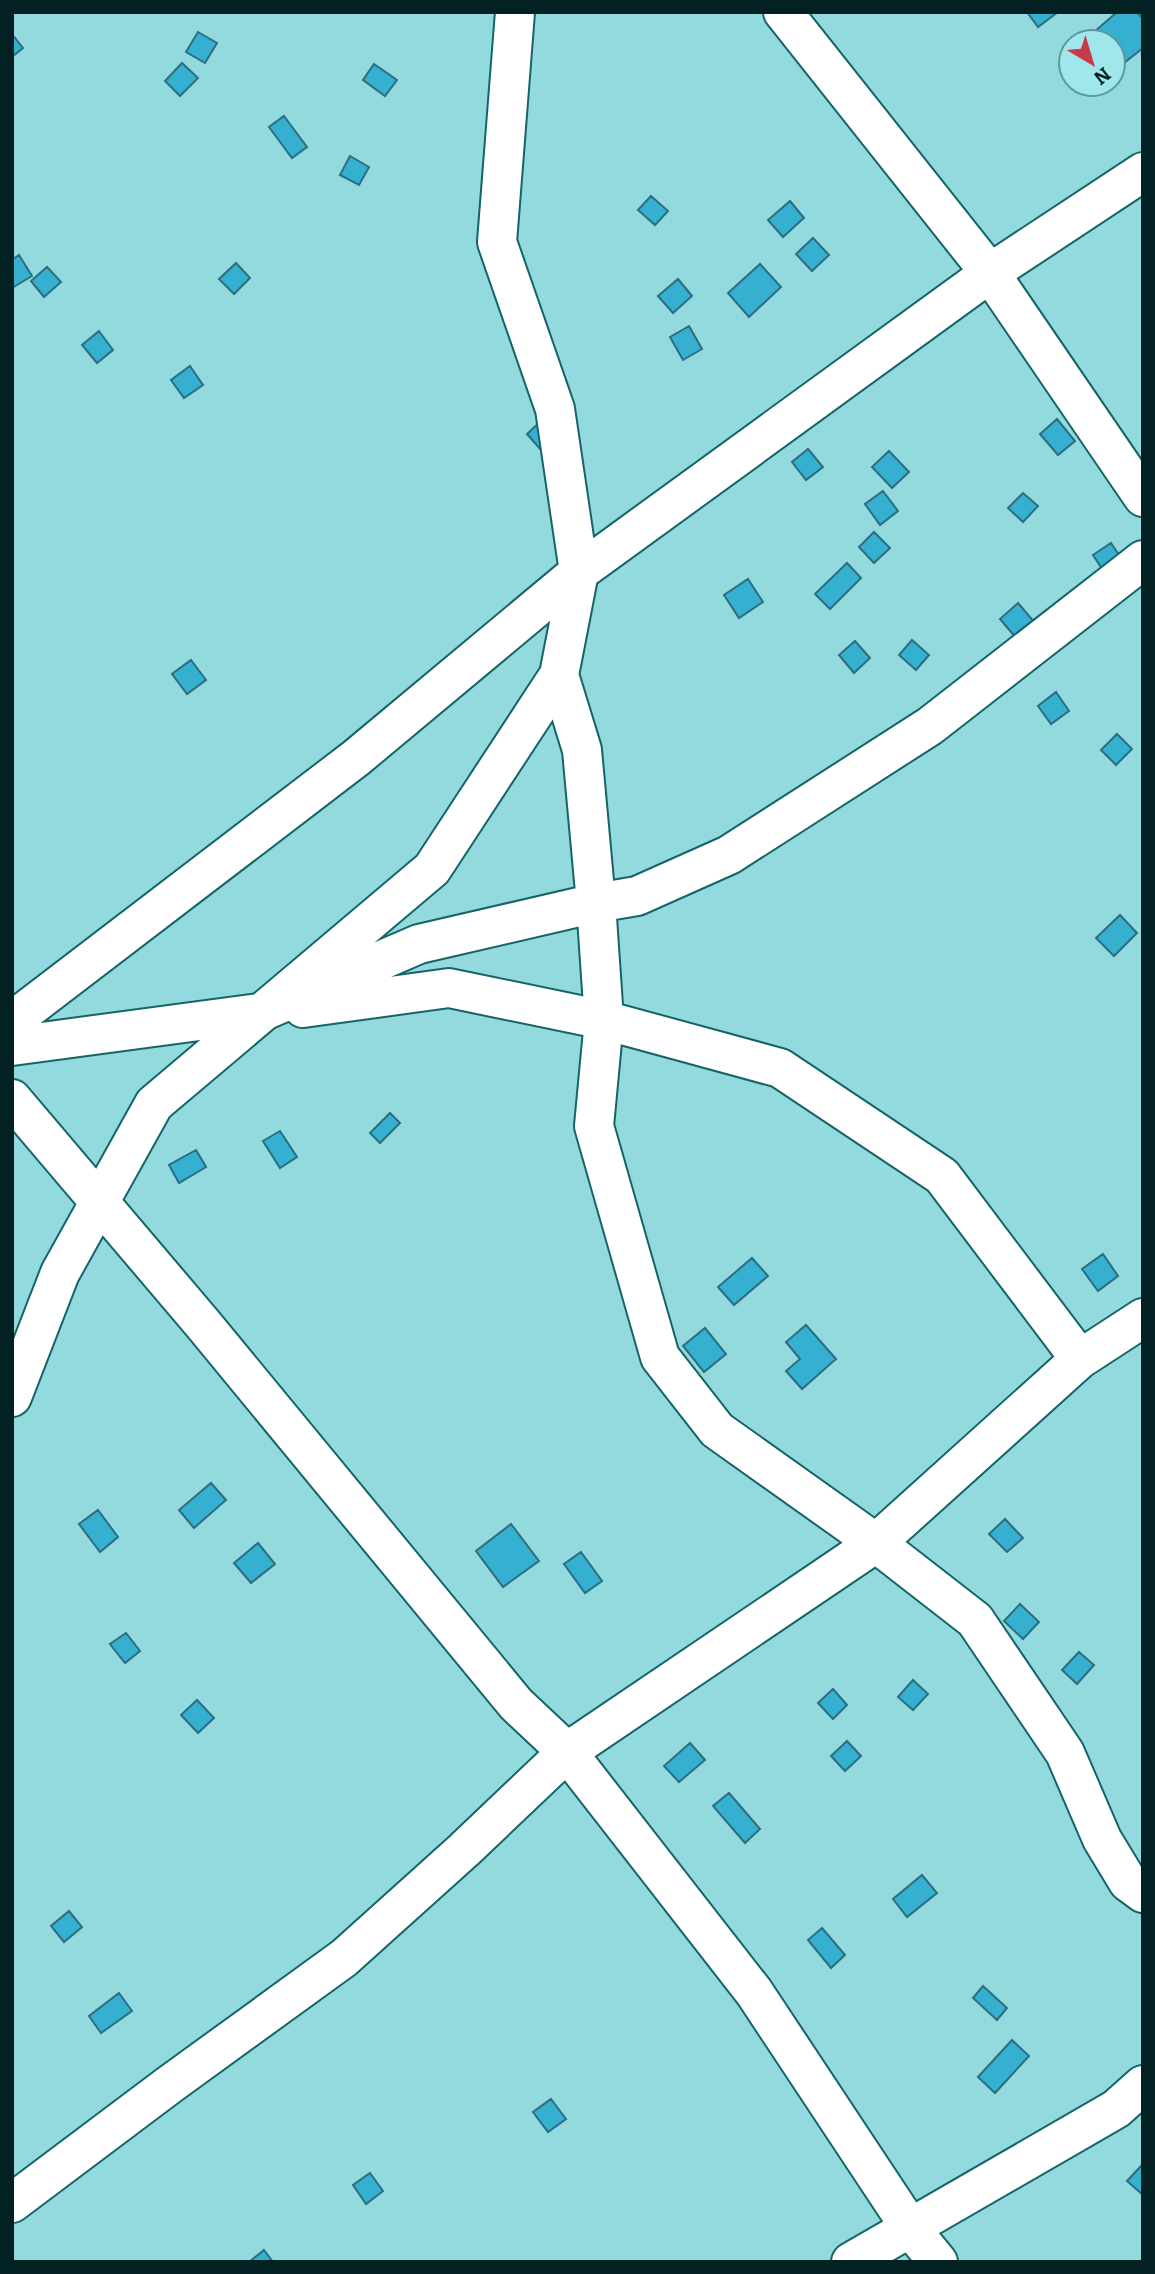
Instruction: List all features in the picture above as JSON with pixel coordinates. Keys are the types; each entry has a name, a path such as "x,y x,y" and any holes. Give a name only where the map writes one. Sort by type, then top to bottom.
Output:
{"street":[{"path":"12,1397 60,1273 154,1104 432,869 559,675 579,572 555,408 497,242 515,12"},
{"path":"783,12 990,273 1143,497"},
{"path":"12,1021 356,758 579,572 990,273 1143,172"},
{"path":"259,1013 419,944 637,896 729,855 930,726 1143,560"},
{"path":"559,675 582,750 596,903 604,1020 594,1126 660,1357 717,1430 876,1542 975,1620 1065,1753 1102,1839 1128,1882 1143,1893"},
{"path":"12,1046 449,988 604,1020 780,1068 942,1176 1080,1359"},
{"path":"12,1098 516,1704 567,1752 754,1992 911,2230 938,2262"},
{"path":"12,2203 344,1958 567,1752 876,1542 1080,1359 1143,1318"},
{"path":"852,2262 1116,2109 1143,2085"}],"building":[{"path":"1027,12 1058,12 1038,27"},
{"path":"1117,12 1137,12 1143,19 1143,48 1127,61 1127,28 1099,28"},
{"path":"198,32 217,43 205,63 186,52"},
{"path":"12,34 23,48 12,57"},
{"path":"182,63 198,78 180,96 165,81"},
{"path":"374,64 397,80 385,96 363,80"},
{"path":"284,116 307,147 292,158 269,127"},
{"path":"350,156 369,167 359,185 340,175"},
{"path":"651,196 668,211 655,225 638,210"},
{"path":"790,201 804,218 783,237 768,220"},
{"path":"813,238 829,255 812,271 796,254"},
{"path":"19,255 32,276 12,288 12,260"},
{"path":"236,263 250,278 234,294 219,279"},
{"path":"760,264 781,287 749,317 728,293"},
{"path":"47,267 61,282 44,297 31,281"},
{"path":"678,279 692,296 673,313 658,296"},
{"path":"689,326 702,349 683,360 670,337"},
{"path":"99,331 113,350 97,363 82,345"},
{"path":"190,366 203,385 184,398 171,380"},
{"path":"544,418 555,466 527,434"},
{"path":"1057,419 1075,441 1058,455 1040,434"},
{"path":"808,449 823,467 806,480 792,462"},
{"path":"889,451 909,472 892,488 872,467"},
{"path":"883,491 898,511 880,525 865,504"},
{"path":"1023,493 1038,506 1023,522 1008,508"},
{"path":"874,532 890,548 874,563 859,547"},
{"path":"1111,543 1125,564 1106,575 1093,555"},
{"path":"847,563 861,578 830,609 815,594"},
{"path":"748,579 763,602 739,618 724,595"},
{"path":"1018,603 1036,624 1017,639 1000,619"},
{"path":"912,640 929,655 916,670 899,655"},
{"path":"855,641 870,658 854,673 839,655"},
{"path":"191,660 206,680 187,694 172,674"},
{"path":"1056,692 1069,711 1051,724 1038,706"},
{"path":"1117,734 1132,749 1116,765 1101,750"},
{"path":"1120,915 1137,933 1114,956 1096,938"},
{"path":"390,1113 400,1123 380,1143 370,1133"},
{"path":"280,1131 297,1157 280,1168 263,1141"},
{"path":"196,1150 206,1167 179,1183 169,1165"},
{"path":"1103,1254 1118,1276 1098,1291 1082,1269"},
{"path":"752,1258 768,1276 734,1305 718,1287"},
{"path":"806,1325 836,1359 802,1389 786,1371 800,1359 786,1342"},
{"path":"705,1328 726,1354 704,1372 683,1346"},
{"path":"211,1483 226,1500 194,1528 179,1510"},
{"path":"98,1510 118,1537 100,1552 79,1524"},
{"path":"1005,1519 1023,1538 1007,1552 989,1534"},
{"path":"511,1524 539,1561 503,1587 476,1551"},
{"path":"258,1543 275,1564 251,1583 234,1563"},
{"path":"581,1552 602,1581 585,1593 564,1564"},
{"path":"1020,1604 1039,1622 1023,1639 1004,1621"},
{"path":"126,1633 140,1651 125,1663 110,1644"},
{"path":"1079,1652 1094,1665 1077,1684 1062,1670"},
{"path":"913,1680 928,1694 913,1710 898,1697"},
{"path":"833,1689 847,1705 833,1719 818,1703"},
{"path":"197,1700 214,1718 198,1733 181,1715"},
{"path":"847,1741 861,1756 845,1771 831,1756"},
{"path":"690,1743 705,1760 679,1782 664,1766"},
{"path":"729,1793 760,1829 745,1843 713,1806"},
{"path":"922,1875 937,1893 907,1917 893,1899"},
{"path":"69,1911 82,1927 64,1942 51,1926"},
{"path":"822,1928 845,1955 831,1968 808,1940"},
{"path":"983,1986 1007,2008 997,2020 973,1998"},
{"path":"119,1993 132,2011 101,2033 89,2016"},
{"path":"1012,2040 1029,2056 995,2093 978,2077"},
{"path":"551,2099 566,2119 548,2132 533,2112"},
{"path":"1141,2166 1143,2168 1143,2195 1127,2181"},
{"path":"370,2173 383,2191 366,2204 353,2185"},
{"path":"264,2250 273,2262 249,2262"}]}
